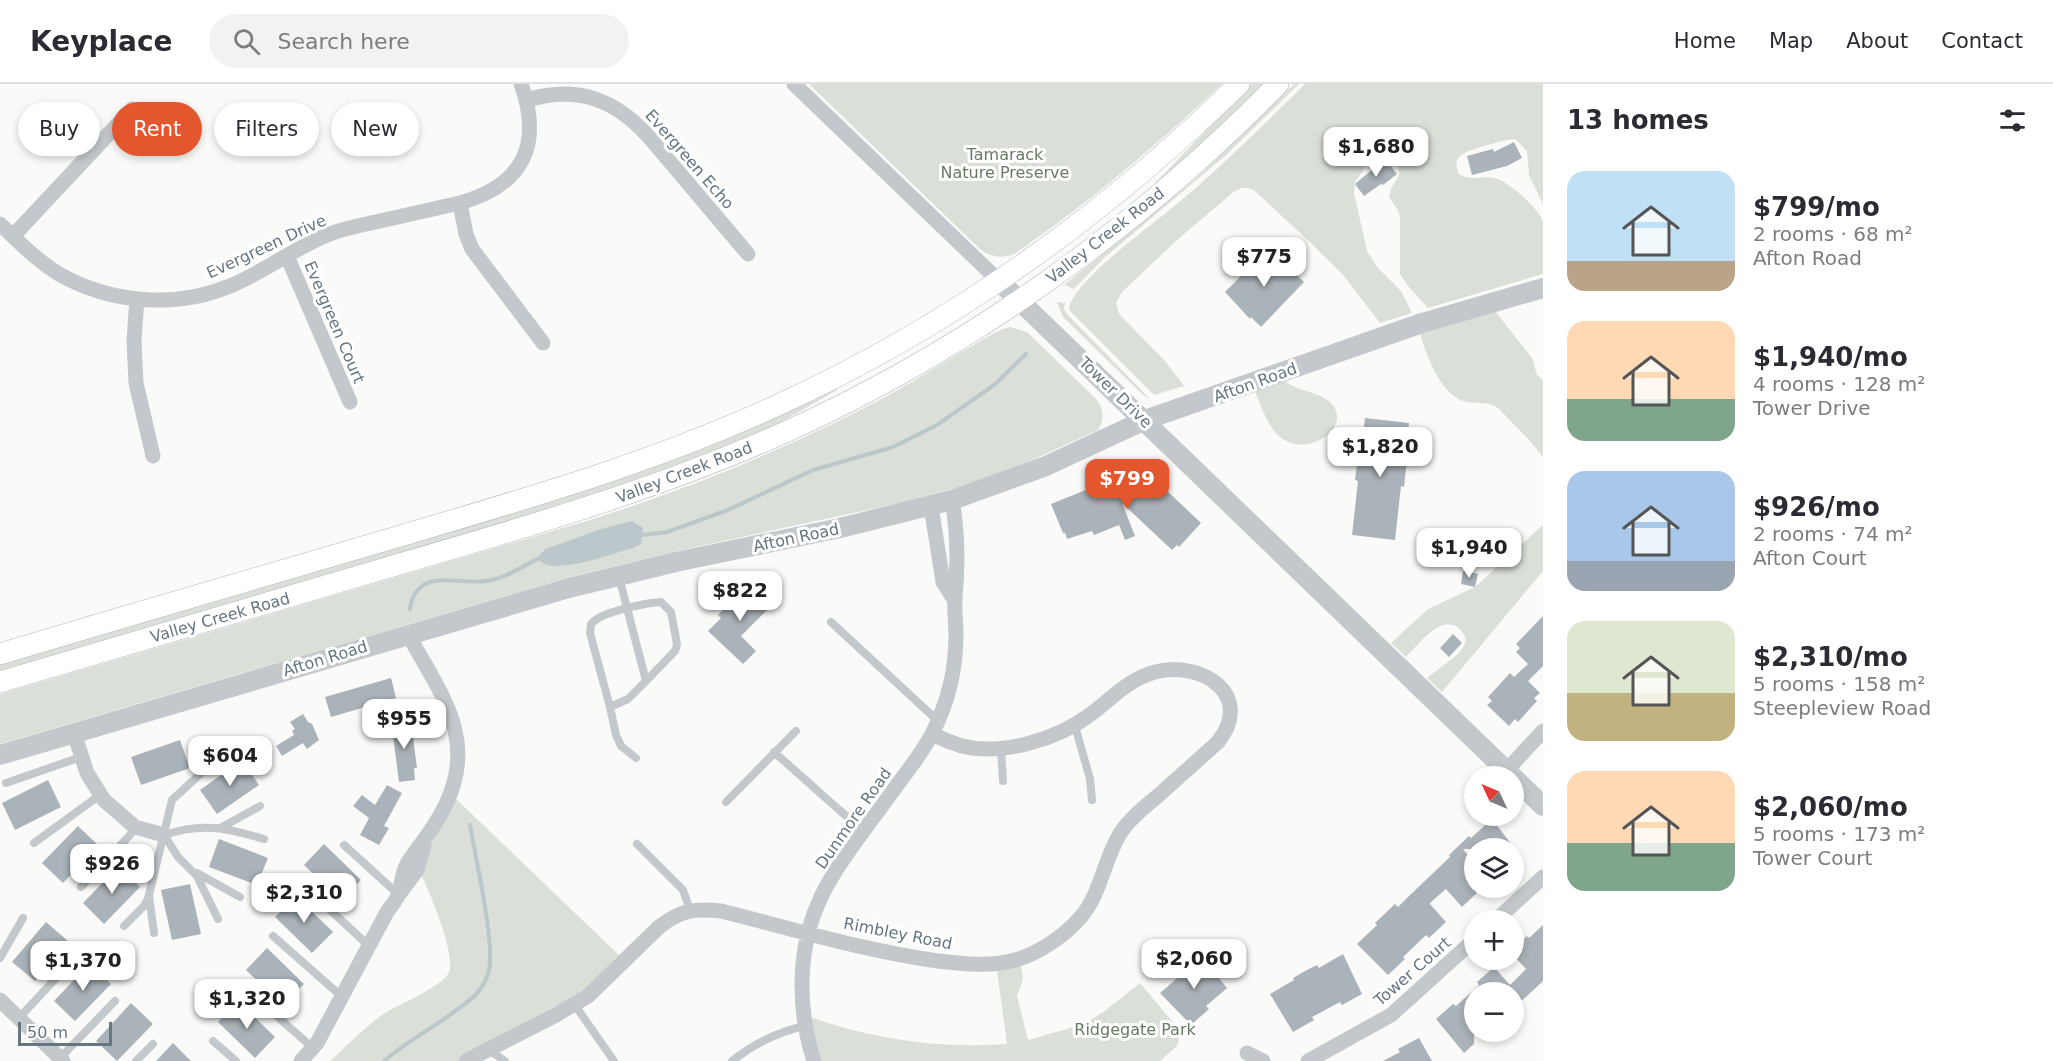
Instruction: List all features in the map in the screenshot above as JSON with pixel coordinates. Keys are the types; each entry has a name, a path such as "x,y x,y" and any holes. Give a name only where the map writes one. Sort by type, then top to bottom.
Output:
{"main road":[{"name":"Valley Creek Road","path":"0,654 569,486 660,455 731,426 834,378 910,336 999,281 1127,185 1239,84"},
{"name":"Valley Creek Road","path":"0,682 564,515 678,477 759,444 836,408 936,352 1019,300 1074,261 1163,190 1220,140 1278,84"}],"street":[{"name":"Evergreen Drive","path":"0,224 51,268 82,286 137,299 163,300 211,293 248,277 329,234 482,197 495,189 516,170 529,142 531,126 521,84"},
{"name":"Tower Drive","path":"795,84 1502,766"},
{"name":"Evergreen Echo","path":"526,100 566,94 603,102 619,109 649,137 748,254"},
{"path":"13,236 112,130"},
{"path":"460,202 466,234 472,249 543,344"},
{"name":"Evergreen Court","path":"287,256 350,402"},
{"name":"Afton Road","path":"0,755 408,634 619,576 840,528 952,500 1037,470 1145,420 1422,323 1543,288"},
{"path":"137,299 134,340 136,383 153,456"},
{"name":"Dunmore Road","path":"814,1061 805,1026 801,988 805,951 822,897 832,878 935,728 946,699 956,656 954,601 957,582 957,549 952,500"},
{"name":"Dunmore Road","path":"932,506 944,582 954,601"},
{"path":"301,1061 313,1055 341,996 398,894 403,872 425,840 451,794 458,770 457,731 408,634"},
{"name":"Rimbley Road","path":"466,1061 574,1004 601,984 660,927 690,910 721,911 893,954 953,962 980,964 1014,960 1034,951 1068,930 1081,917 1102,882 1112,849 1122,831 1136,815 1218,742 1226,732 1230,719 1230,703 1220,686 1206,676 1189,670 1173,669 1155,672 1137,679 1123,687 1076,726 1046,739 1001,747 963,746 935,728"},
{"path":"1518,766 1543,731"},
{"path":"74,733 89,778 100,795 135,827 164,834"},
{"name":"Tower Drive","path":"1524,788 1543,806"},
{"path":"1507,910 1543,877"},
{"name":"Tower Court","path":"1308,1061 1391,1015 1464,949"},
{"path":"0,1000 61,1060"},
{"path":"1247,1053 1263,1061"}],"lane":[{"path":"619,576 646,681"},
{"path":"610,707 628,699 675,651 677,644 670,612 661,602 597,617 590,628 616,735 621,746 636,759"},
{"path":"831,622 935,728"},
{"path":"1076,726 1090,779 1092,800"},
{"path":"726,802 796,730"},
{"path":"1001,747 1003,781"},
{"path":"774,752 864,832"},
{"path":"154,933 149,903 150,892 172,800 223,753"},
{"path":"6,783 81,757"},
{"path":"34,843 100,795"},
{"path":"222,828 260,806"},
{"path":"81,886 135,827"},
{"path":"164,834 186,828 222,828 264,839"},
{"path":"164,834 178,857 200,880 219,919"},
{"path":"638,844 683,890 690,910"},
{"path":"344,845 398,894"},
{"path":"189,867 240,897"},
{"path":"300,882 369,945"},
{"path":"124,926 144,906 150,892"},
{"path":"0,958 23,918"},
{"path":"273,936 341,996"},
{"path":"19,1018 72,961"},
{"path":"244,987 313,1055"},
{"path":"61,1060 115,1001"},
{"path":"574,1004 614,1061"},
{"path":"732,1061 769,1037 785,1030 805,1026"},
{"path":"213,1041 236,1061"},
{"path":"136,1061 153,1044"},
{"path":"488,1049 505,1061"}],"green space":[{"name":"Tamarack Nature Preserve","path":"809,84 1222,84 1095,194 1014,254 1001,257 980,249"},
{"path":"1251,84 1265,84 1230,119 1156,185 1155,183"},
{"path":"1294,84 1299,84 1226,155 1104,258 1074,289 1064,285 1193,181"},
{"path":"1305,84 1543,84 1543,204 1529,175 1527,151 1515,139 1495,143 1460,156 1457,160 1457,169 1463,176 1490,177 1501,180 1523,196 1536,210 1543,222 1543,274 1428,308 1400,274 1400,218 1399,212 1389,197 1398,176 1398,167 1387,155 1377,156 1366,166 1355,182 1354,193 1367,251 1377,267 1401,291 1412,313 1380,323 1344,276 1313,245 1255,191 1248,188 1239,189 1176,241 1122,292 1116,303 1119,314 1165,361 1184,386 1154,395 1073,314 1069,309 1073,298 1097,270 1208,177"},
{"path":"1057,302 1065,303 1064,309 1067,314 1150,399 1142,394 1063,317"},
{"path":"1495,311 1532,358 1537,375 1543,380 1543,457 1498,408 1466,402 1449,392 1436,374 1420,334"},
{"path":"1010,327 1027,332 1098,401 1102,416 1098,430 1023,464 956,488 900,503 695,547 574,576 0,744 0,694 590,520 665,494 813,433 900,389 971,346"},
{"path":"1285,381 1330,402 1337,416 1336,425 1331,432 1313,443 1303,445 1292,443 1278,435 1269,424 1255,392"},
{"path":"836,387 837,390 762,433 616,490 0,673 0,662"},
{"path":"1543,525 1543,571 1442,692 1427,678 1458,654 1464,646 1466,639 1459,629 1451,625 1443,625 1435,629 1406,657 1391,643 1428,609 1475,587"},
{"path":"451,794 625,961 601,984 466,1061 330,1061 382,1015 425,992 443,980 449,972 450,959 444,932 418,867"},
{"name":"Ridgegate Park","path":"1020,958 1023,979 1017,996 1028,1040 1084,1024 1140,983 1181,1032 1177,1046 1160,1061 814,1061 804,1015 854,1030 904,1040 955,1045 1007,1044 996,963"}],"shaded area":[{"path":"632,521 643,528 641,544 633,548 564,566 550,565 537,559 546,549 601,529"}],"building":[{"path":"1514,142 1522,158 1507,166 1472,175 1467,156 1493,149 1494,152"},
{"path":"1385,159 1397,174 1364,196 1355,184"},
{"path":"1269,248 1304,282 1261,327 1251,317 1250,319 1225,292"},
{"path":"1365,418 1409,423 1404,487 1401,486 1395,540 1352,535 1358,481 1355,480 1358,456 1361,456"},
{"path":"1144,469 1201,523 1179,547 1177,545 1172,550 1122,503 1135,536 1125,540 1119,525 1094,535 1092,531 1067,539 1051,504 1103,482"},
{"path":"1463,571 1478,574 1475,587 1461,584"},
{"path":"748,584 771,606 741,636 756,651 743,664 708,631 721,618 718,615"},
{"path":"1543,616 1543,666 1528,681 1540,693 1534,698 1537,701 1518,722 1515,719 1509,726 1487,705 1492,701 1488,697 1510,673 1514,677 1528,664 1516,652 1520,648 1516,644"},
{"path":"1453,634 1462,643 1449,657 1440,648"},
{"path":"391,678 396,698 331,717 325,697"},
{"path":"303,714 312,724 319,740 307,749 303,743 282,756 276,746 294,735 292,731 295,729 290,722"},
{"path":"407,718 409,730 412,729 417,768 414,768 415,780 399,782 391,720"},
{"path":"180,740 190,768 141,785 131,757"},
{"path":"242,760 259,785 217,814 200,790"},
{"path":"48,780 61,807 15,830 2,803"},
{"path":"387,785 402,793 384,826 389,828 379,845 360,835 369,818 353,806 362,795 375,805"},
{"path":"78,826 99,846 63,883 42,863"},
{"path":"1484,826 1497,826 1507,838 1471,838"},
{"path":"219,839 268,858 257,885 209,867"},
{"path":"1464,841 1464,898 1472,898 1462,907 1446,889 1431,902 1430,904 1446,922 1429,938 1426,935 1388,975 1357,944 1377,925 1375,923 1395,904 1398,907 1450,857 1449,855"},
{"path":"324,844 361,880 341,901 304,865"},
{"path":"119,866 140,887 104,924 83,903"},
{"path":"190,884 201,934 172,940 161,890"},
{"path":"296,896 333,932 312,953 275,917"},
{"path":"46,922 68,941 35,981 12,962"},
{"path":"1543,925 1543,981 1524,999 1524,982 1513,982 1526,969 1524,967 1524,939 1527,936 1529,938"},
{"path":"267,948 304,984 283,1005 246,970"},
{"path":"1199,954 1227,988 1206,1006 1209,1009 1191,1025 1160,993 1181,975 1178,972"},
{"path":"1343,954 1362,994 1342,1005 1340,1002 1312,1017 1314,1020 1293,1032 1270,994 1305,971 1317,965 1319,968"},
{"path":"90,963 111,984 75,1021 54,1001"},
{"path":"1491,970 1497,970 1507,982 1477,982"},
{"path":"1464,999 1464,1042 1474,1042 1464,1053 1436,1019 1453,1004 1456,1006"},
{"path":"238,1001 275,1037 255,1058 218,1022"},
{"path":"131,1003 153,1024 117,1061 96,1041"},
{"path":"1419,1038 1432,1061 1383,1061 1400,1052 1398,1049"},
{"path":"173,1043 191,1061 156,1061"}],"waterway":[{"path":"643,535 667,532 728,510 813,470 893,447 937,425 994,385 1026,354"},
{"path":"410,609 420,587 429,582 493,580 537,559"},
{"path":"384,1061 470,1000 482,987 488,974 490,962 488,924 470,825"}]}
